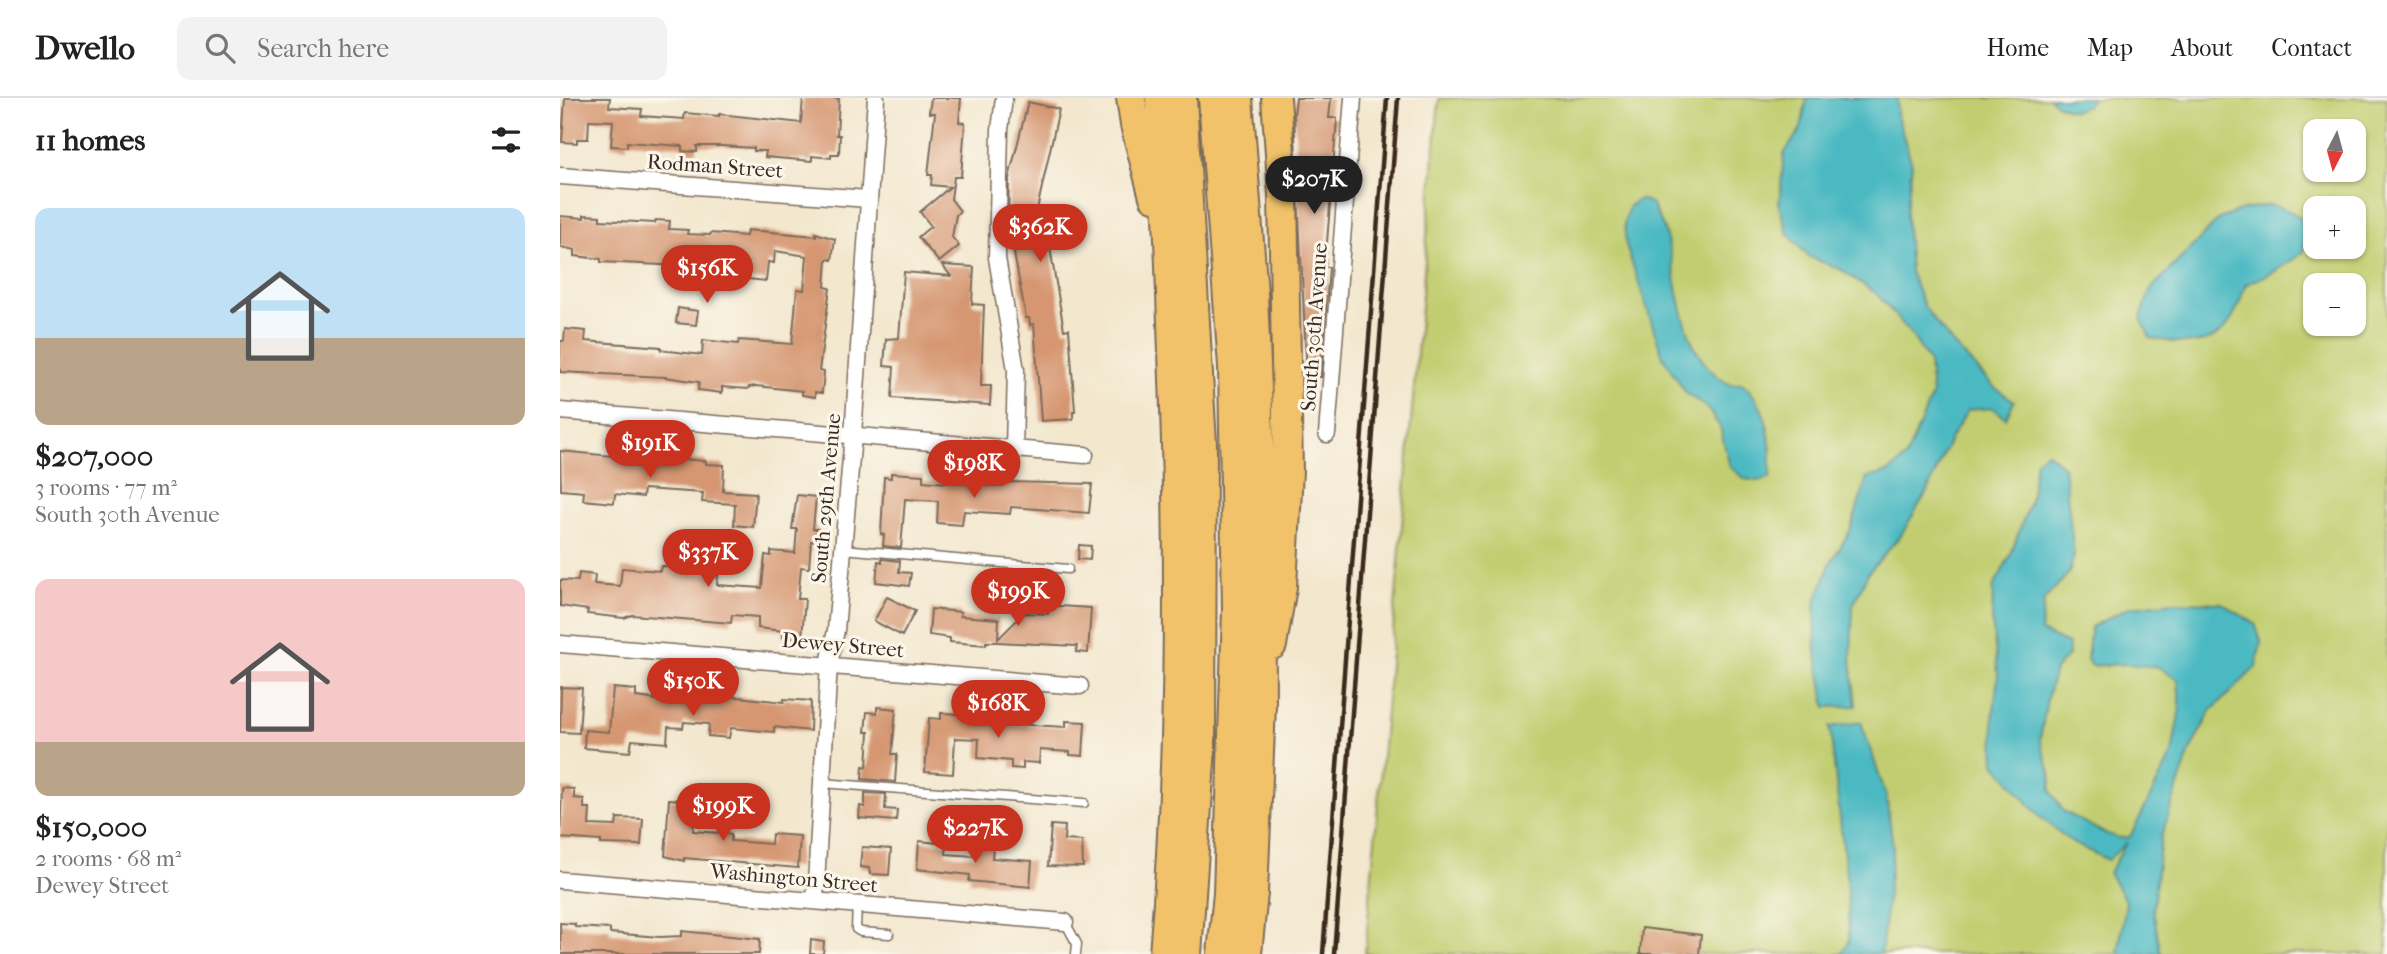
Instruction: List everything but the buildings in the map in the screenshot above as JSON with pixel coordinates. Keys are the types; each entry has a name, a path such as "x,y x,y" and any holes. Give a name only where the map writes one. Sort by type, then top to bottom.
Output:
{"highway":[{"path":"1131,98 1135,125 1170,257"},
{"path":"1160,98 1170,257 1180,583 1178,717 1164,954"},
{"path":"1182,98 1202,444 1201,747 1187,954"},
{"path":"1213,98 1233,366 1237,610 1228,893 1222,954"},
{"path":"1238,98 1253,294 1260,460 1261,706 1253,893 1247,954"},
{"path":"1261,706 1282,587 1288,470 1283,195 1276,98"}],"street":[{"name":"South 29th Avenue","path":"815,900 829,664 836,630 853,435 876,98"},
{"path":"1004,98 1000,130 997,258 1016,370 1014,449"},
{"name":"South 30th Avenue","path":"1327,434 1353,98"},
{"name":"Rodman Street","path":"560,176 868,199"},
{"path":"560,411 1085,455"},
{"name":"Dewey Street","path":"560,644 1080,686"},
{"name":"Washington Street","path":"560,880 1065,922"}],"lane":[{"path":"843,549 1068,569"},
{"path":"822,783 1084,803"},
{"path":"857,904 856,929 861,932 889,934"},
{"path":"1065,922 1077,944 1076,954"}],"green space":[{"path":"1439,98 2387,98 2387,954 1365,954"}],"water":[{"path":"1807,98 1897,98 1897,116 1912,164 1906,213 1910,272 1925,308 1953,344 1994,387 2014,401 2006,418 1993,408 1968,410 1950,439 1928,490 1901,535 1868,573 1853,605 1851,658 1856,706 1826,707 1816,651 1815,604 1830,564 1850,531 1867,478 1889,472 1906,457 1932,395 1929,362 1911,334 1877,294 1840,269 1809,257 1788,234 1779,206 1784,154 1801,128"},
{"path":"2049,98 2092,98 2086,106 2074,111"},
{"path":"1639,199 1651,203 1663,227 1683,315 1699,356 1713,372 1731,385 1742,383 1751,392 1764,414 1770,439 1770,478 1758,481 1745,479 1730,467 1720,427 1707,408 1686,393 1663,357 1626,245 1624,223 1629,206"},
{"path":"2269,205 2296,215 2303,223 2303,253 2275,271 2245,285 2231,319 2213,338 2187,343 2150,338 2141,318 2150,290 2219,219 2242,210"},
{"path":"2047,452 2064,467 2074,555 2069,573 2044,600 2041,632 2068,644 2069,654 2055,670 2040,740 2051,775 2051,791 2063,811 2102,832 2119,838 2130,837 2172,754 2180,708 2178,680 2158,667 2124,664 2091,666 2087,659 2091,627 2130,607 2172,602 2222,603 2255,624 2261,641 2256,667 2210,712 2190,751 2161,837 2153,909 2161,954 2118,954 2126,902 2109,873 2127,842 2108,860 2074,844 2039,816 1995,763 1993,720 1998,674 1992,621 1993,588 2010,556 2030,501 2036,460"},
{"path":"1861,722 1886,795 1893,847 1881,954 1841,954 1849,942 1847,883 1830,727"}],"railway":[{"path":"1323,954 1387,98"},
{"path":"1334,954 1398,98"}]}
